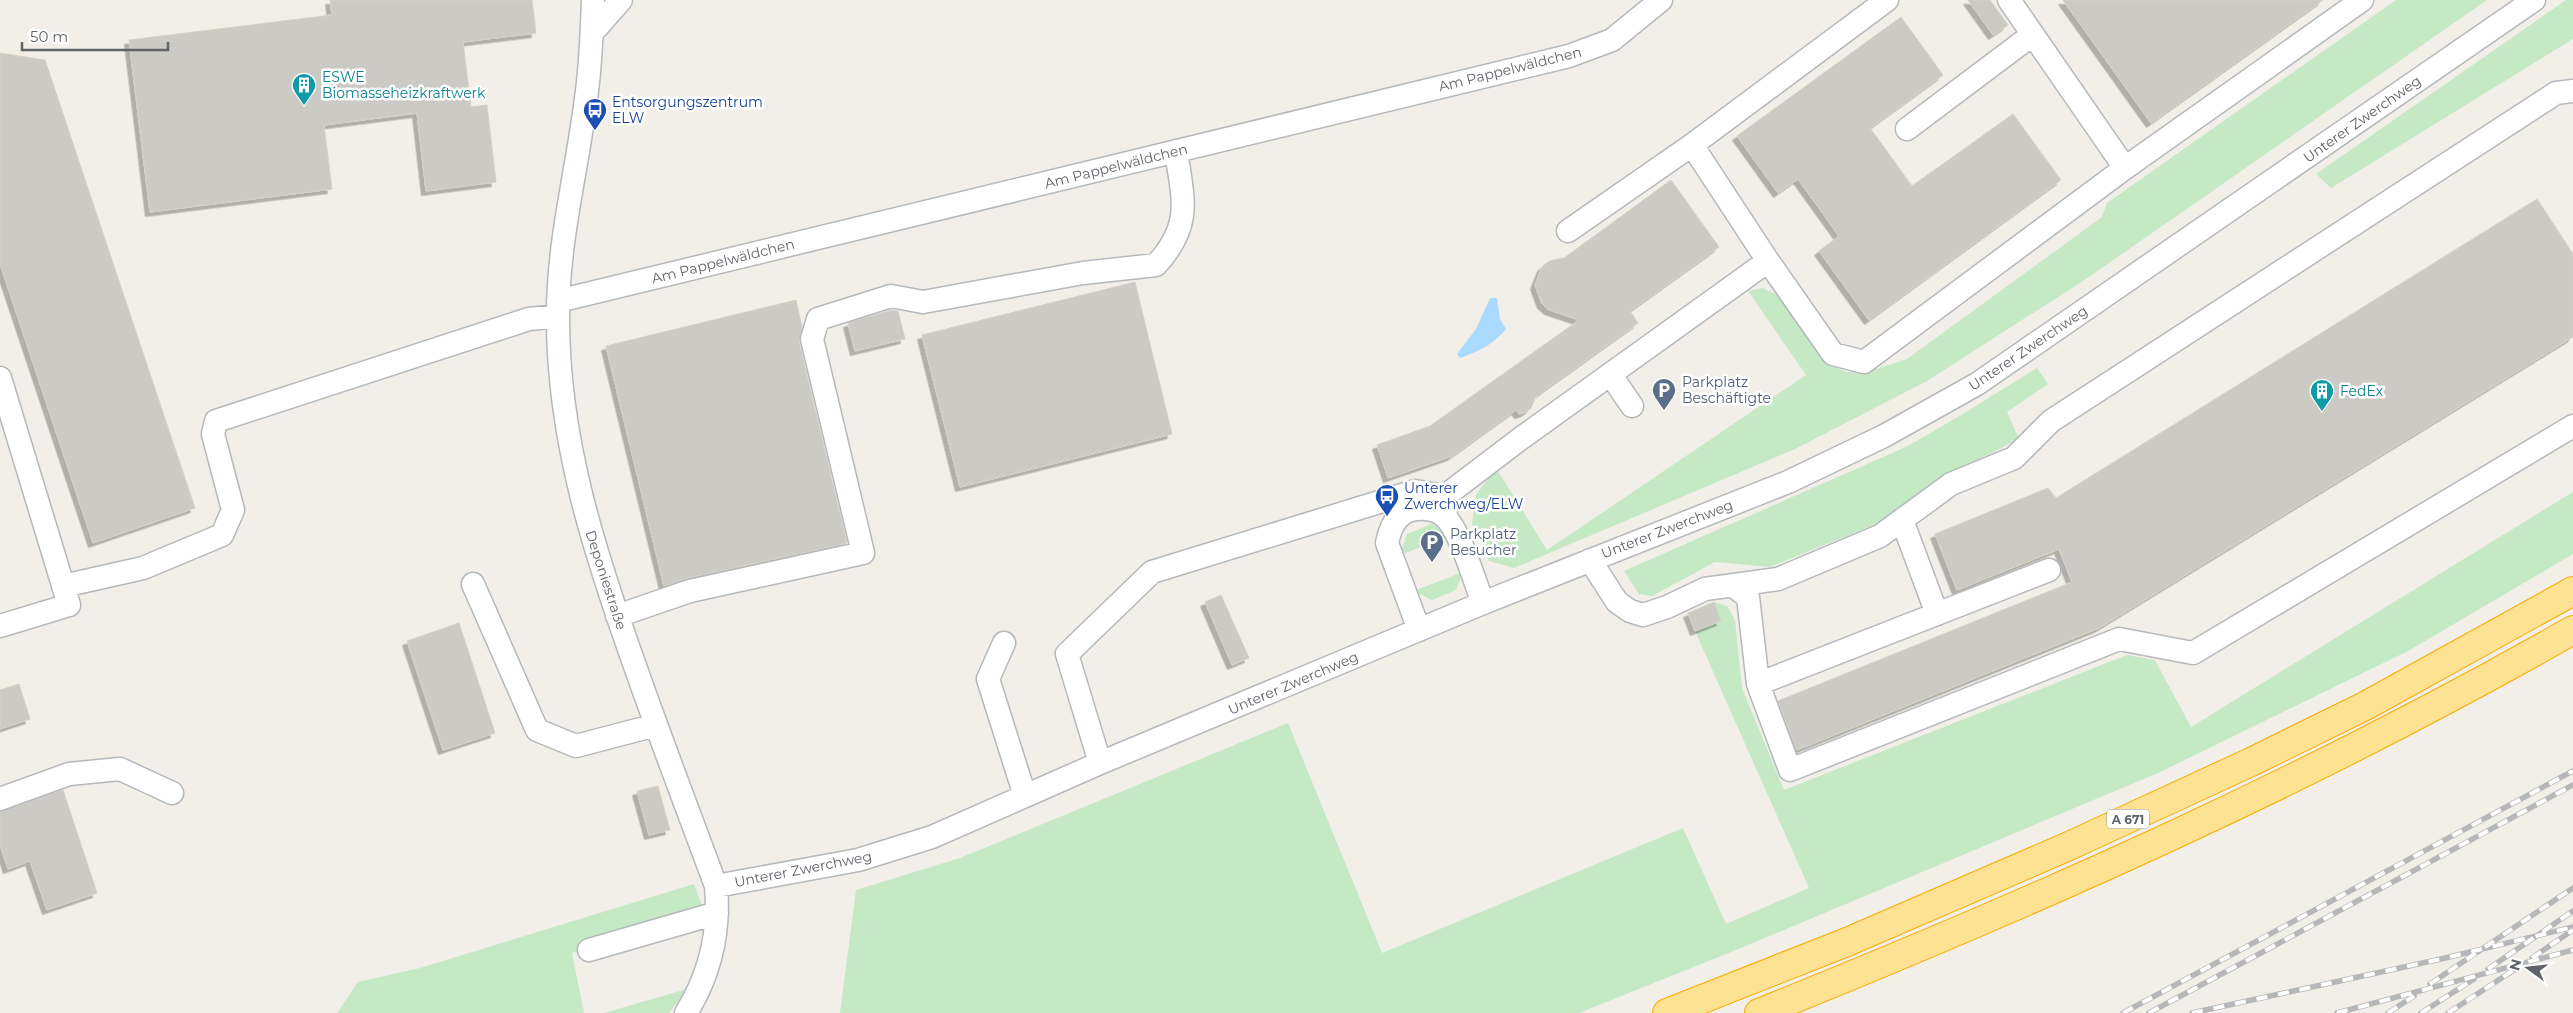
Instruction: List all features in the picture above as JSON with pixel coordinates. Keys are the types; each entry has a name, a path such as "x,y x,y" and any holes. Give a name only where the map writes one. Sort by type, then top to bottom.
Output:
{"highway":[{"name":"A 671","path":"1667,1013 1848,942 2069,846 2251,762 2366,706 2573,591"},
{"name":"A 671","path":"1759,1013 2074,881 2248,801 2392,730 2573,630"}],"street":[{"name":"Deponiestraße","path":"593,0 588,83 562,245 558,308 561,393 575,475 595,551 656,725 716,886 717,913 712,955 699,990 686,1013"},
{"path":"592,33 620,0"},
{"name":"Am Pappelwäldchen","path":"63,586 143,568 222,535 233,510 213,434 216,421 558,308 1176,151 1569,56 1612,40 1661,0"},
{"path":"1568,231 1692,145 1887,0"},
{"path":"2008,0 2125,168"},
{"path":"1692,145 1768,261 1833,354 1864,362 2125,168 2362,0"},
{"name":"Unterer Zwerchweg","path":"716,886 858,860 932,837 1100,764 1483,603 1788,482 1884,436 1977,384 2534,0"},
{"path":"1907,129 2032,35"},
{"path":"1590,560 1616,602 1630,611 1643,615 1667,608 1705,589 1778,579 1880,536 1951,484 2014,458 2051,421 2556,93 2573,91"},
{"path":"617,616 690,591 863,553 812,339 818,319 891,296 924,302 1084,273 1156,265 1168,251 1181,228 1184,206 1176,151"},
{"path":"1419,630 1390,556 1388,543 1390,530 1397,518 1409,511 1422,508 1435,510 1446,507 1610,374 1768,261"},
{"path":"1610,374 1632,406"},
{"path":"0,378 69,605 0,626"},
{"path":"1733,586 1748,597 1758,684 1790,770 2119,639 2193,653 2573,426"},
{"path":"1100,764 1067,654 1152,572 1415,491 1446,507 1483,603"},
{"path":"1902,520 1937,614"},
{"path":"1758,684 2048,570"},
{"path":"473,584 537,730 576,746 656,725"},
{"path":"1004,643 988,679 1025,796"},
{"path":"0,799 69,774 120,769 172,793"},
{"path":"589,950 717,913"}],"green space":[{"path":"2396,0 2487,0 2086,279 1927,381 1795,449 1514,568 1489,561 1472,524 1476,495 1496,468 1547,550 1806,375 1748,291 1763,288 1779,296 1820,354 1832,366 1846,372 1867,372 1907,359 2102,217 2107,203"},
{"path":"2566,0 2573,0 2573,39 2331,188 2316,174"},
{"path":"2037,368 2048,384 2007,412 2019,439 1948,475 1876,524 1770,567 1715,562 1652,596 1639,594 1624,571 1906,447"},
{"path":"2573,492 2573,554 2408,651 2158,773 1736,950 1579,1013 840,1013 856,890 960,858 1288,723 1382,953 1683,828 1726,924 1809,888 1695,631 1721,621 1714,602 1727,606 1735,620 1742,688 1784,790 2127,655 2155,660 2191,727"},
{"path":"1432,524 1450,536 1400,555 1407,534"},
{"path":"1463,572 1456,590 1432,600 1414,591"},
{"path":"694,884 704,911 572,953 584,1013 337,1013 358,982 420,968"},
{"path":"687,989 669,1013 604,1013"}],"water":[{"path":"1490,298 1497,298 1500,319 1506,329 1485,347 1460,358 1457,354 1476,329"}],"building":[{"name":"ESWE Biomasseheizkraftwerk","path":"330,0 532,0 536,33 463,42 471,107 487,105 496,182 426,191 417,113 324,125 332,189 150,212 129,40 332,15"},
{"path":"1968,0 1990,0 2008,25 1993,35"},
{"path":"2063,0 2323,0 2151,123"},
{"path":"1901,17 1943,75 1870,128 1912,186 2013,114 2061,180 1869,320 1819,251 1839,236 1798,179 1778,193 1737,136"},
{"path":"0,53 45,60 195,508 93,543 0,264"},
{"path":"1671,180 1719,247 1630,311 1638,323 1536,396 1531,408 1526,412 1519,414 1516,410 1452,456 1388,478 1377,445 1430,426 1579,320 1549,310 1542,304 1535,285 1542,267 1549,261 1564,258"},
{"name":"FedEx","path":"2537,199 2573,254 2573,337 2099,628 1797,750 1778,701 2072,582 2059,549 1957,590 1935,534 2048,488 2056,498"},
{"path":"1135,282 1172,434 960,487 922,335"},
{"path":"796,300 802,327 799,342 847,543 687,578 664,586 606,346"},
{"path":"892,310 898,311 905,339 855,351 848,323"},
{"path":"1221,595 1249,658 1232,665 1205,602"},
{"path":"1714,602 1721,621 1695,631 1688,613"},
{"path":"459,623 495,733 443,750 407,641"},
{"path":"19,684 30,719 0,729 0,690"},
{"path":"658,786 670,830 649,835 637,791"},
{"path":"63,790 97,893 47,910 30,861 8,869 0,845 0,812"}],"railway":[{"path":"2123,1013 2573,771"},
{"path":"2149,1013 2573,785"},
{"path":"2430,984 2573,888"},
{"path":"2488,969 2573,911"},
{"path":"2192,1013 2441,959 2573,927"},
{"path":"2532,958 2573,930"},
{"path":"2337,1013 2573,950"},
{"path":"2448,1013 2517,968"},
{"path":"2421,1013 2474,979"},
{"path":"2388,1013 2414,996"}],"place":[{"name":"ESWE Biomasseheizkraftwerk","path":"304,106"},
{"name":"Entsorgungszentrum ELW","path":"595,131"},
{"name":"Parkplatz Beschäftigte","path":"1664,411"},
{"name":"FedEx","path":"2322,412"},
{"name":"Unterer Zwerchweg/ELW","path":"1387,517"},
{"name":"Parkplatz Besucher","path":"1432,563"}]}
